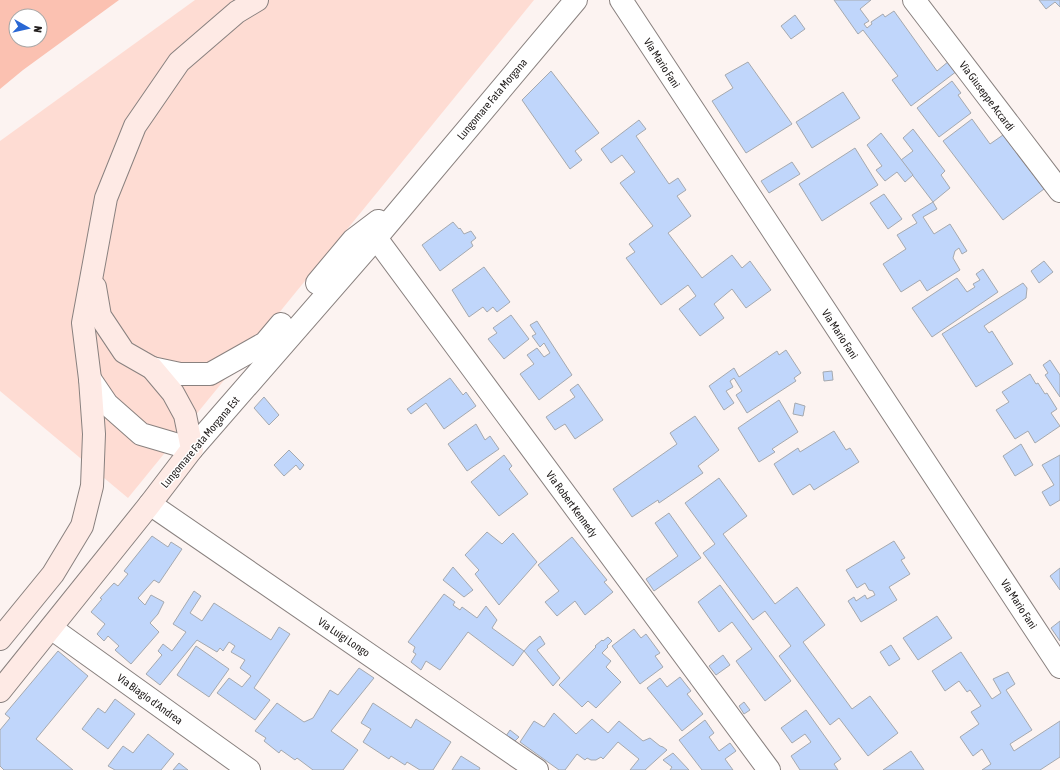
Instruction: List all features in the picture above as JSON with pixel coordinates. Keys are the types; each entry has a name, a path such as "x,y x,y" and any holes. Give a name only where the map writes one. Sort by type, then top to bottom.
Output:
{"main road":[{"path":"0,639 53,574 82,526 92,486 94,434 90,379 83,323 108,190 135,126 179,62 237,12 257,0"},
{"path":"92,274 100,316 124,352 152,368 173,393 185,415 192,449"},
{"name":"Lungomare Fata Morgana Est","path":"0,691 150,504 192,449"}],"street":[{"name":"Lungomare Fata Morgana","path":"408,199 576,0"},
{"name":"Via Mario Fani","path":"621,0 1060,667"},
{"name":"Via Giuseppe Accardi","path":"914,0 1060,191"},
{"name":"Lungomare Fata Morgana Est","path":"192,449 376,238 408,199"},
{"path":"152,368 180,374 210,374 265,343 353,240 408,199"},
{"name":"Via Robert Kennedy","path":"376,238 769,770"},
{"path":"90,379 107,404 140,434 192,449"},
{"name":"Via Luigi Longo","path":"150,504 537,770"},
{"name":"Via Biagio d'Andrea","path":"51,628 249,770"}],"shaded area":[{"path":"0,0 119,0 23,70 0,89"},
{"path":"195,0 534,0 128,498 0,391 0,141"}],"building":[{"path":"834,0 871,0 860,9 869,21 864,24 867,28 872,24 871,22 883,14 885,17 894,11 937,71 949,61 957,71 911,106 892,80 898,76 863,30 858,34"},
{"path":"1039,0 1060,0 1060,7 1055,2 1046,9"},
{"path":"795,15 805,29 791,39 781,26"},
{"path":"748,62 792,124 746,153 712,101 733,88 725,75"},
{"path":"551,71 599,133 575,151 582,160 570,169 522,100"},
{"path":"952,81 961,93 958,95 971,113 939,137 917,108"},
{"path":"843,92 860,118 812,148 796,122"},
{"path":"972,119 990,144 1003,135 1044,189 1003,220 943,141"},
{"path":"639,120 646,129 636,136 669,184 678,178 686,190 677,196 691,216 668,233 702,278 732,255 742,268 750,261 771,290 746,308 732,289 714,304 724,318 700,336 679,309 696,296 688,285 661,305 626,258 635,252 629,244 653,226 620,183 635,172 622,155 611,163 601,149"},
{"path":"913,129 945,171 941,175 950,188 933,202 901,160 913,151 903,138"},
{"path":"881,133 913,175 905,182 897,172 885,181 876,170 882,166 867,145"},
{"path":"855,148 878,185 822,221 799,184"},
{"path":"792,162 800,174 769,193 761,181"},
{"path":"884,194 902,219 888,229 870,203"},
{"path":"933,202 937,209 923,217 934,234 950,224 967,251 962,254 959,248 955,251 953,258 960,270 927,291 920,280 901,292 883,264 906,249 897,235 917,223 912,215"},
{"path":"453,222 464,234 471,231 476,238 471,242 473,246 440,271 422,245"},
{"path":"1044,261 1053,272 1039,283 1031,271"},
{"path":"484,267 510,302 497,312 493,307 487,312 483,307 469,317 452,290"},
{"path":"983,269 998,292 932,337 912,308 957,278 967,292 975,287 973,284 980,280 976,274"},
{"path":"1023,283 1027,288 1026,298 984,326 989,333 992,331 1013,364 976,387 942,334"},
{"path":"511,315 529,339 504,359 488,339 497,333 493,328"},
{"path":"537,321 572,375 539,400 520,374 534,364 527,355 537,348 544,357 550,353 544,343 540,347 532,336 536,334 530,325"},
{"path":"786,350 801,373 794,378 796,381 747,413 736,395 742,391 734,378 730,381 733,387 726,391 734,403 724,410 709,386 734,368 739,377 777,351 779,355"},
{"path":"1050,360 1060,375 1060,397 1045,375 1048,373 1043,365"},
{"path":"832,371 833,380 824,381 823,372"},
{"path":"1030,374 1036,384 1038,383 1045,394 1047,393 1057,409 1051,413 1060,426 1035,443 1028,431 1015,439 996,410 1009,402 1002,392"},
{"path":"450,378 463,395 466,392 476,406 444,429 426,403 411,414 407,409"},
{"path":"578,384 603,420 575,439 565,424 555,430 546,417 575,397 570,390"},
{"path":"264,397 279,415 269,425 254,408"},
{"path":"779,400 798,432 772,449 775,452 759,462 738,428"},
{"path":"795,403 805,406 803,416 793,414"},
{"path":"695,416 719,450 698,466 703,473 659,503 658,500 632,517 613,489 677,444 670,433"},
{"path":"476,424 485,440 490,436 499,449 467,471 448,444"},
{"path":"834,431 846,450 850,448 859,462 814,490 810,484 793,495 774,464 798,448 800,452"},
{"path":"1021,444 1033,465 1015,476 1003,456"},
{"path":"289,450 304,465 300,470 296,465 284,476 274,465"},
{"path":"504,455 512,466 509,469 528,494 499,516 471,482"},
{"path":"1060,455 1060,500 1050,506 1042,492 1054,485 1042,465"},
{"path":"719,478 747,516 723,534 775,604 797,587 825,625 803,642 852,709 870,696 898,733 868,756 839,718 830,725 779,656 791,646 765,611 753,620 703,553 715,544 685,503"},
{"path":"669,513 701,558 654,591 646,579 678,556 655,523"},
{"path":"487,532 502,544 513,533 537,562 499,605 475,574 479,570 465,555"},
{"path":"152,536 168,547 171,542 182,549 159,583 154,580 138,598 145,605 151,595 164,602 158,614 150,623 159,632 131,664 115,650 119,646 108,636 104,641 97,634 105,624 91,612 102,599 100,598 114,583 118,586 128,574 124,571"},
{"path":"572,537 607,580 604,582 613,592 585,615 575,601 557,616 545,602 559,591 538,565"},
{"path":"894,541 905,558 901,560 910,574 889,587 897,600 861,622 848,601 854,597 856,601 865,595 867,599 875,595 873,591 869,590 865,583 857,588 846,570"},
{"path":"453,567 473,590 464,597 443,580"},
{"path":"1060,568 1060,590 1050,576"},
{"path":"720,585 791,681 765,701 736,661 752,649 732,622 719,632 698,602"},
{"path":"194,591 201,596 190,613 202,621 214,603 271,640 279,627 290,634 254,688 270,700 255,720 217,693 229,678 242,687 251,676 240,668 245,660 231,652 235,646 229,642 223,651 220,648 217,652 197,640 160,685 146,674 162,655 158,651 163,644 172,651 186,632 173,624"},
{"path":"444,594 455,602 453,605 460,610 462,607 477,618 486,606 497,620 492,628 524,651 513,666 468,632 440,670 426,661 421,670 411,662 416,654 413,652 415,647 408,642"},
{"path":"937,616 952,638 918,660 903,638"},
{"path":"1060,621 1060,641 1051,628"},
{"path":"634,629 641,638 646,634 660,653 655,656 663,667 640,684 612,646"},
{"path":"540,636 545,644 537,650 560,678 553,686 524,651"},
{"path":"608,637 612,641 602,653 611,661 606,667 621,682 596,708 588,701 582,707 559,685 596,647 595,646"},
{"path":"891,645 900,659 889,666 880,652"},
{"path":"196,646 229,669 209,697 177,675"},
{"path":"58,651 88,676 36,739 73,770 4,770 0,766 0,730 10,718 5,714"},
{"path":"961,652 992,699 1001,693 993,679 1008,672 1015,684 1006,690 1032,730 1010,744 1014,751 1060,721 1060,757 1040,770 982,770 991,764 982,749 973,756 960,737 979,724 971,712 981,706 970,690 967,692 959,681 945,691 932,671"},
{"path":"723,655 730,665 716,675 709,666"},
{"path":"359,668 374,678 331,731 358,750 343,770 313,770 297,758 295,760 281,750 279,753 264,741 266,738 255,731 277,703 304,722 313,718 330,690 338,695"},
{"path":"680,677 691,691 687,694 703,714 682,731 647,688 660,678 667,687"},
{"path":"115,699 135,714 108,749 82,729 98,708 105,713"},
{"path":"744,702 750,710 744,714 739,706"},
{"path":"373,703 411,728 416,719 451,742 433,770 420,770 407,762 405,765 391,756 389,759 363,742 371,729 361,723"},
{"path":"806,710 841,759 834,764 838,770 800,770 791,756 811,742 805,734 792,743 781,728"},
{"path":"554,713 576,734 592,719 608,733 619,721 643,741 650,738 667,750 645,770 630,770 639,759 618,742 603,759 601,757 596,760 587,758 585,760 577,754 565,770 559,770 520,742 534,721 544,727"},
{"path":"705,720 714,733 709,737 719,751 730,743 736,751 725,759 733,770 702,770 679,740"},
{"path":"510,730 519,737 514,742 506,736"},
{"path":"148,734 174,754 161,770 115,770 108,766 123,746 133,753"},
{"path":"911,751 924,770 883,770"},
{"path":"673,753 689,770 670,770 672,767 663,760"},
{"path":"461,756 480,768 479,770 452,770"},
{"path":"179,763 188,770 173,770"}]}
